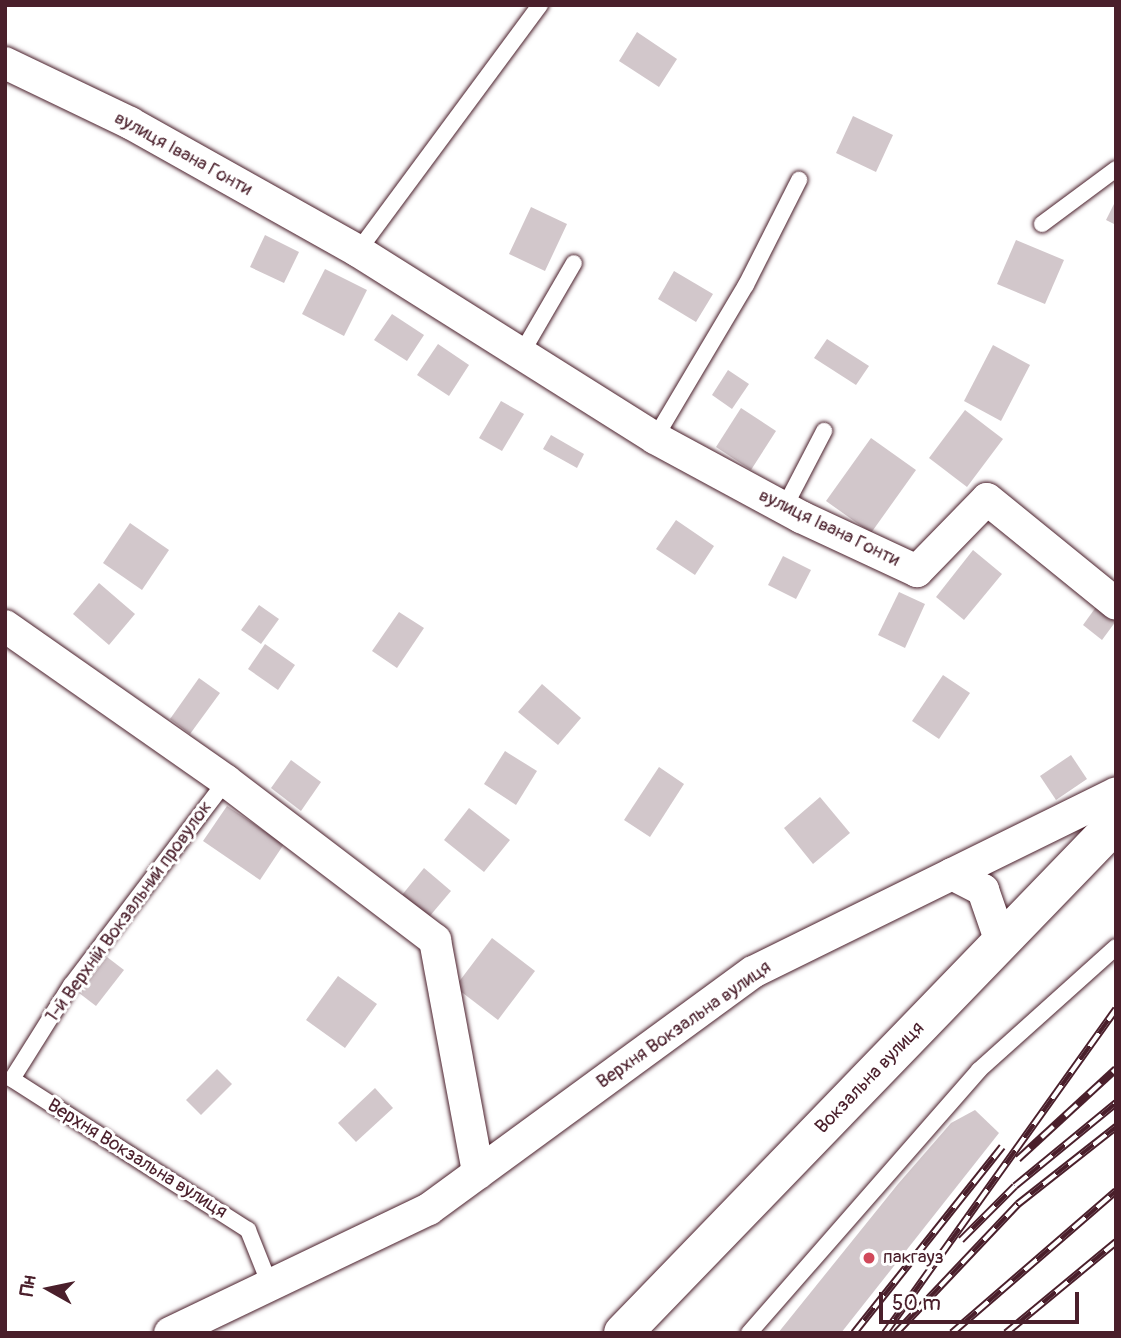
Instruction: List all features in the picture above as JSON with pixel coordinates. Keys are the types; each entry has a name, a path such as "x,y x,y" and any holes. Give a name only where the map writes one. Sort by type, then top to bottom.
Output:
{"main road":[{"name":"Вокзальна вулиця","path":"624,1333 1116,823"}],"street":[{"name":"вулиця Івана Гонти","path":"5,63 130,123 358,251 655,438 784,508 917,571 987,499 1116,604"},
{"name":"1-й Верхній Вокзальний провулок","path":"5,626 226,781 435,940 478,1173"},
{"name":"Верхня Вокзальна вулиця","path":"170,1333 429,1209 754,972 1116,793"},
{"path":"952,874 983,890 1001,942"}],"lane":[{"path":"358,251 540,5"},
{"path":"1042,224 1116,169"},
{"path":"655,438 746,285 799,180"},
{"path":"521,354 575,263"},
{"path":"784,508 824,431"},
{"name":"1-й Верхній Вокзальний провулок","path":"12,1079 71,985 226,781"},
{"path":"749,1333 979,1070 1116,947"},
{"name":"Верхня Вокзальна вулиця","path":"12,1079 248,1230 270,1285"}],"building":[{"path":"637,32 677,59 659,87 619,61"},
{"path":"853,116 893,135 876,172 836,153"},
{"path":"1116,200 1116,225 1106,220"},
{"path":"531,207 567,224 545,271 509,254"},
{"path":"265,235 299,252 284,283 250,267"},
{"path":"1016,240 1064,260 1045,304 997,284"},
{"path":"325,269 367,290 344,336 302,314"},
{"path":"674,271 713,294 696,322 658,299"},
{"path":"392,314 424,335 407,361 374,340"},
{"path":"827,339 869,366 856,385 814,358"},
{"path":"438,344 469,365 449,396 417,375"},
{"path":"993,345 1030,365 1001,421 964,401"},
{"path":"728,370 749,384 732,409 712,395"},
{"path":"501,401 524,414 502,451 479,438"},
{"path":"741,408 776,431 751,470 716,447"},
{"path":"965,410 1003,439 967,487 929,458"},
{"path":"551,435 584,454 577,468 543,449"},
{"path":"871,438 916,470 871,533 826,501"},
{"path":"676,520 714,546 695,575 656,549"},
{"path":"130,523 169,550 142,590 103,563"},
{"path":"973,550 1002,574 964,620 936,597"},
{"path":"783,556 811,570 796,599 768,585"},
{"path":"99,583 135,614 109,645 73,614"},
{"path":"899,592 925,604 905,648 878,635"},
{"path":"259,605 279,619 261,644 241,630"},
{"path":"1096,607 1116,621 1102,640 1083,625"},
{"path":"399,612 424,628 397,668 372,651"},
{"path":"265,644 295,665 278,690 248,669"},
{"path":"943,675 970,693 939,739 912,721"},
{"path":"199,678 220,693 190,734 170,719"},
{"path":"542,684 581,718 558,745 518,712"},
{"path":"505,751 537,771 516,805 484,784"},
{"path":"1071,755 1087,779 1056,800 1040,776"},
{"path":"291,760 321,782 301,811 271,788"},
{"path":"659,767 684,784 650,837 624,820"},
{"path":"820,797 850,833 813,864 784,828"},
{"path":"227,806 284,844 260,880 203,841"},
{"path":"469,808 510,840 484,872 444,840"},
{"path":"424,868 451,891 429,917 402,895"},
{"path":"492,938 535,971 498,1020 455,987"},
{"path":"107,957 124,970 96,1006 79,993"},
{"path":"338,976 377,1004 345,1048 306,1020"},
{"path":"217,1069 232,1084 201,1115 186,1100"},
{"path":"375,1088 393,1108 356,1142 338,1123"},
{"name":"пакгауз","path":"975,1110 999,1133 841,1333 778,1333 898,1184 951,1123"}],"railway":[{"path":"885,1333 1116,1009"},
{"path":"1018,1159 1116,1069"},
{"path":"961,1240 1015,1186 1116,1103"},
{"path":"896,1333 1018,1204 1116,1127"},
{"path":"854,1333 1002,1147"},
{"path":"952,1333 1116,1191"},
{"path":"1006,1333 1116,1242"}],"place":[{"name":"пакгауз","path":"869,1258"}]}
